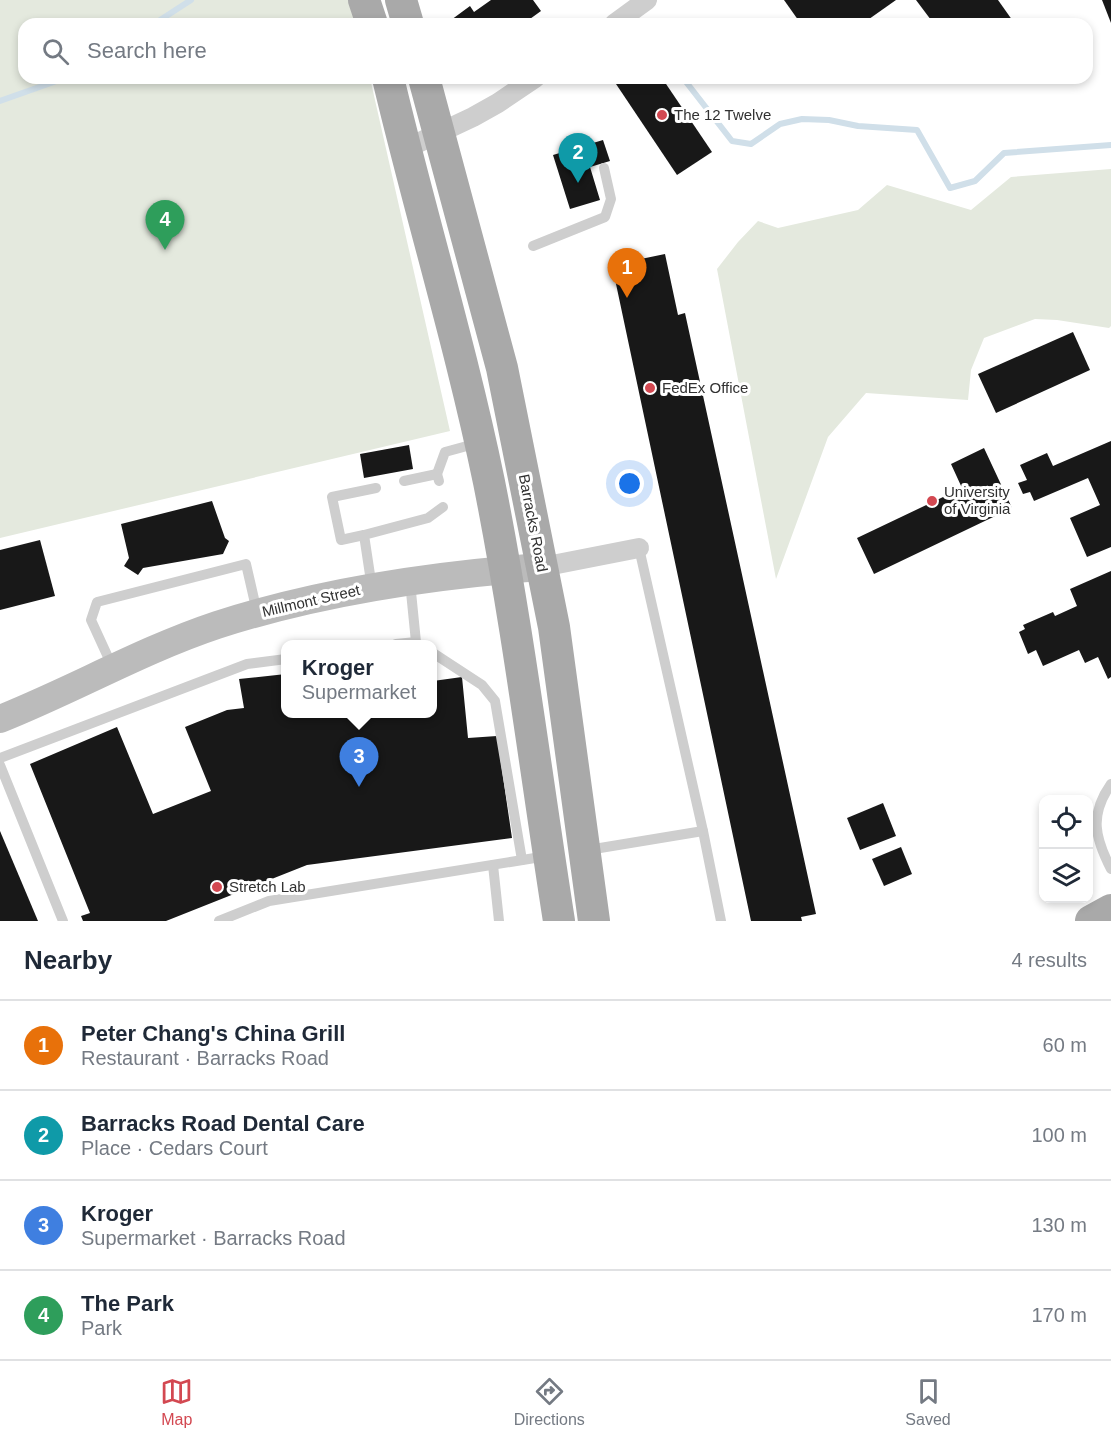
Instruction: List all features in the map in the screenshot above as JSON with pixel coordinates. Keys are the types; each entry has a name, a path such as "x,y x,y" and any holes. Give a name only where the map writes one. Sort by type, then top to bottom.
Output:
{"main road":[{"path":"364,0 370,18"},
{"path":"401,0 406,18"},
{"path":"389,84 480,443 505,570 535,858 559,921"},
{"name":"Barracks Road","path":"426,84 502,368 554,627 594,921"},
{"path":"1091,921 1111,910"}],"street":[{"path":"622,18 647,0"},
{"path":"405,148 498,103 526,84"},
{"name":"Millmont Street","path":"0,719 153,650 257,613 372,588 542,567 639,548"}],"lane":[{"path":"533,246 605,217 610,199 604,168"},
{"path":"404,481 438,478 445,452 480,443"},
{"path":"369,492 332,497 341,540 400,521 428,515 444,507"},
{"path":"370,530 372,588"},
{"path":"639,548 704,831 721,921"},
{"path":"113,668 91,620 97,602 246,564 257,613"},
{"path":"410,582 418,640"},
{"path":"219,921 269,901 535,858 495,701 482,685 437,655"},
{"path":"0,758 247,664 281,660"},
{"path":"0,765 4,786 63,921"},
{"path":"1111,784 1098,810 1096,828 1099,846 1111,869"},
{"path":"584,850 704,831"},
{"path":"493,865 499,921"}],"shaded area":[{"path":"0,0 353,0 357,18 18,18 18,84 371,84 450,431 0,538"},
{"path":"1111,169 1111,326 1109,328 1035,319 984,338 971,370 968,400 866,393 828,437 776,579 717,269 738,242 758,221 778,228 858,210 887,185 971,210 1011,177"}],"building":[{"path":"491,0 533,0 541,11 531,18 454,18 470,6 474,12"},
{"path":"784,0 896,0 870,18 797,18"},
{"path":"916,0 998,0 1011,18 930,18"},
{"path":"1102,0 1111,0 1111,23"},
{"name":"The 12 Twelve","path":"616,84 666,84 712,152 677,175"},
{"path":"603,140 610,161 590,167 600,200 570,209 553,155"},
{"path":"665,254 678,315 685,313 816,914 801,917 802,921 751,921 612,265"},
{"path":"1073,332 1090,370 996,413 978,374"},
{"path":"1111,441 1111,547 1087,557 1070,518 1100,505 1088,478 1034,501 1030,492 1023,494 1018,483 1027,480 1020,465 1047,453 1053,466"},
{"path":"409,445 413,469 364,478 360,454"},
{"path":"984,448 1012,508 874,574 857,538 962,488 951,464"},
{"path":"212,501 225,538 229,541 223,554 143,568 138,575 124,566 129,558 121,524"},
{"path":"40,540 55,596 0,610 0,550"},
{"path":"1111,571 1111,677 1108,679 1098,657 1085,663 1079,650 1043,666 1036,650 1028,654 1019,632 1025,629 1023,625 1053,612 1055,616 1077,606 1070,589"},
{"path":"281,675 281,718 437,718 437,680 462,677 468,738 497,736 512,838 307,865 166,921 83,921 81,916 90,913 30,764 117,727 153,814 211,791 185,727 227,710 244,708 239,679"},
{"path":"883,803 896,836 860,850 847,818"},
{"path":"0,831 38,921 0,921"},
{"path":"901,847 912,874 884,886 872,859"}],"waterway":[{"path":"163,18 191,0"},
{"path":"0,101 48,84"},
{"path":"688,84 732,141 751,144 780,124 802,119 917,130 950,188 975,181 1004,153 1111,145"}],"place":[{"name":"The 12 Twelve","path":"662,115"},
{"name":"Barracks Road Dental Care","path":"578,183"},
{"name":"The Park","path":"165,250"},
{"name":"Peter Chang's China Grill","path":"627,298"},
{"name":"FedEx Office","path":"650,388"},
{"name":"University of Virginia","path":"932,501"},
{"name":"Kroger","path":"359,787"},
{"name":"Stretch Lab","path":"217,887"}]}
